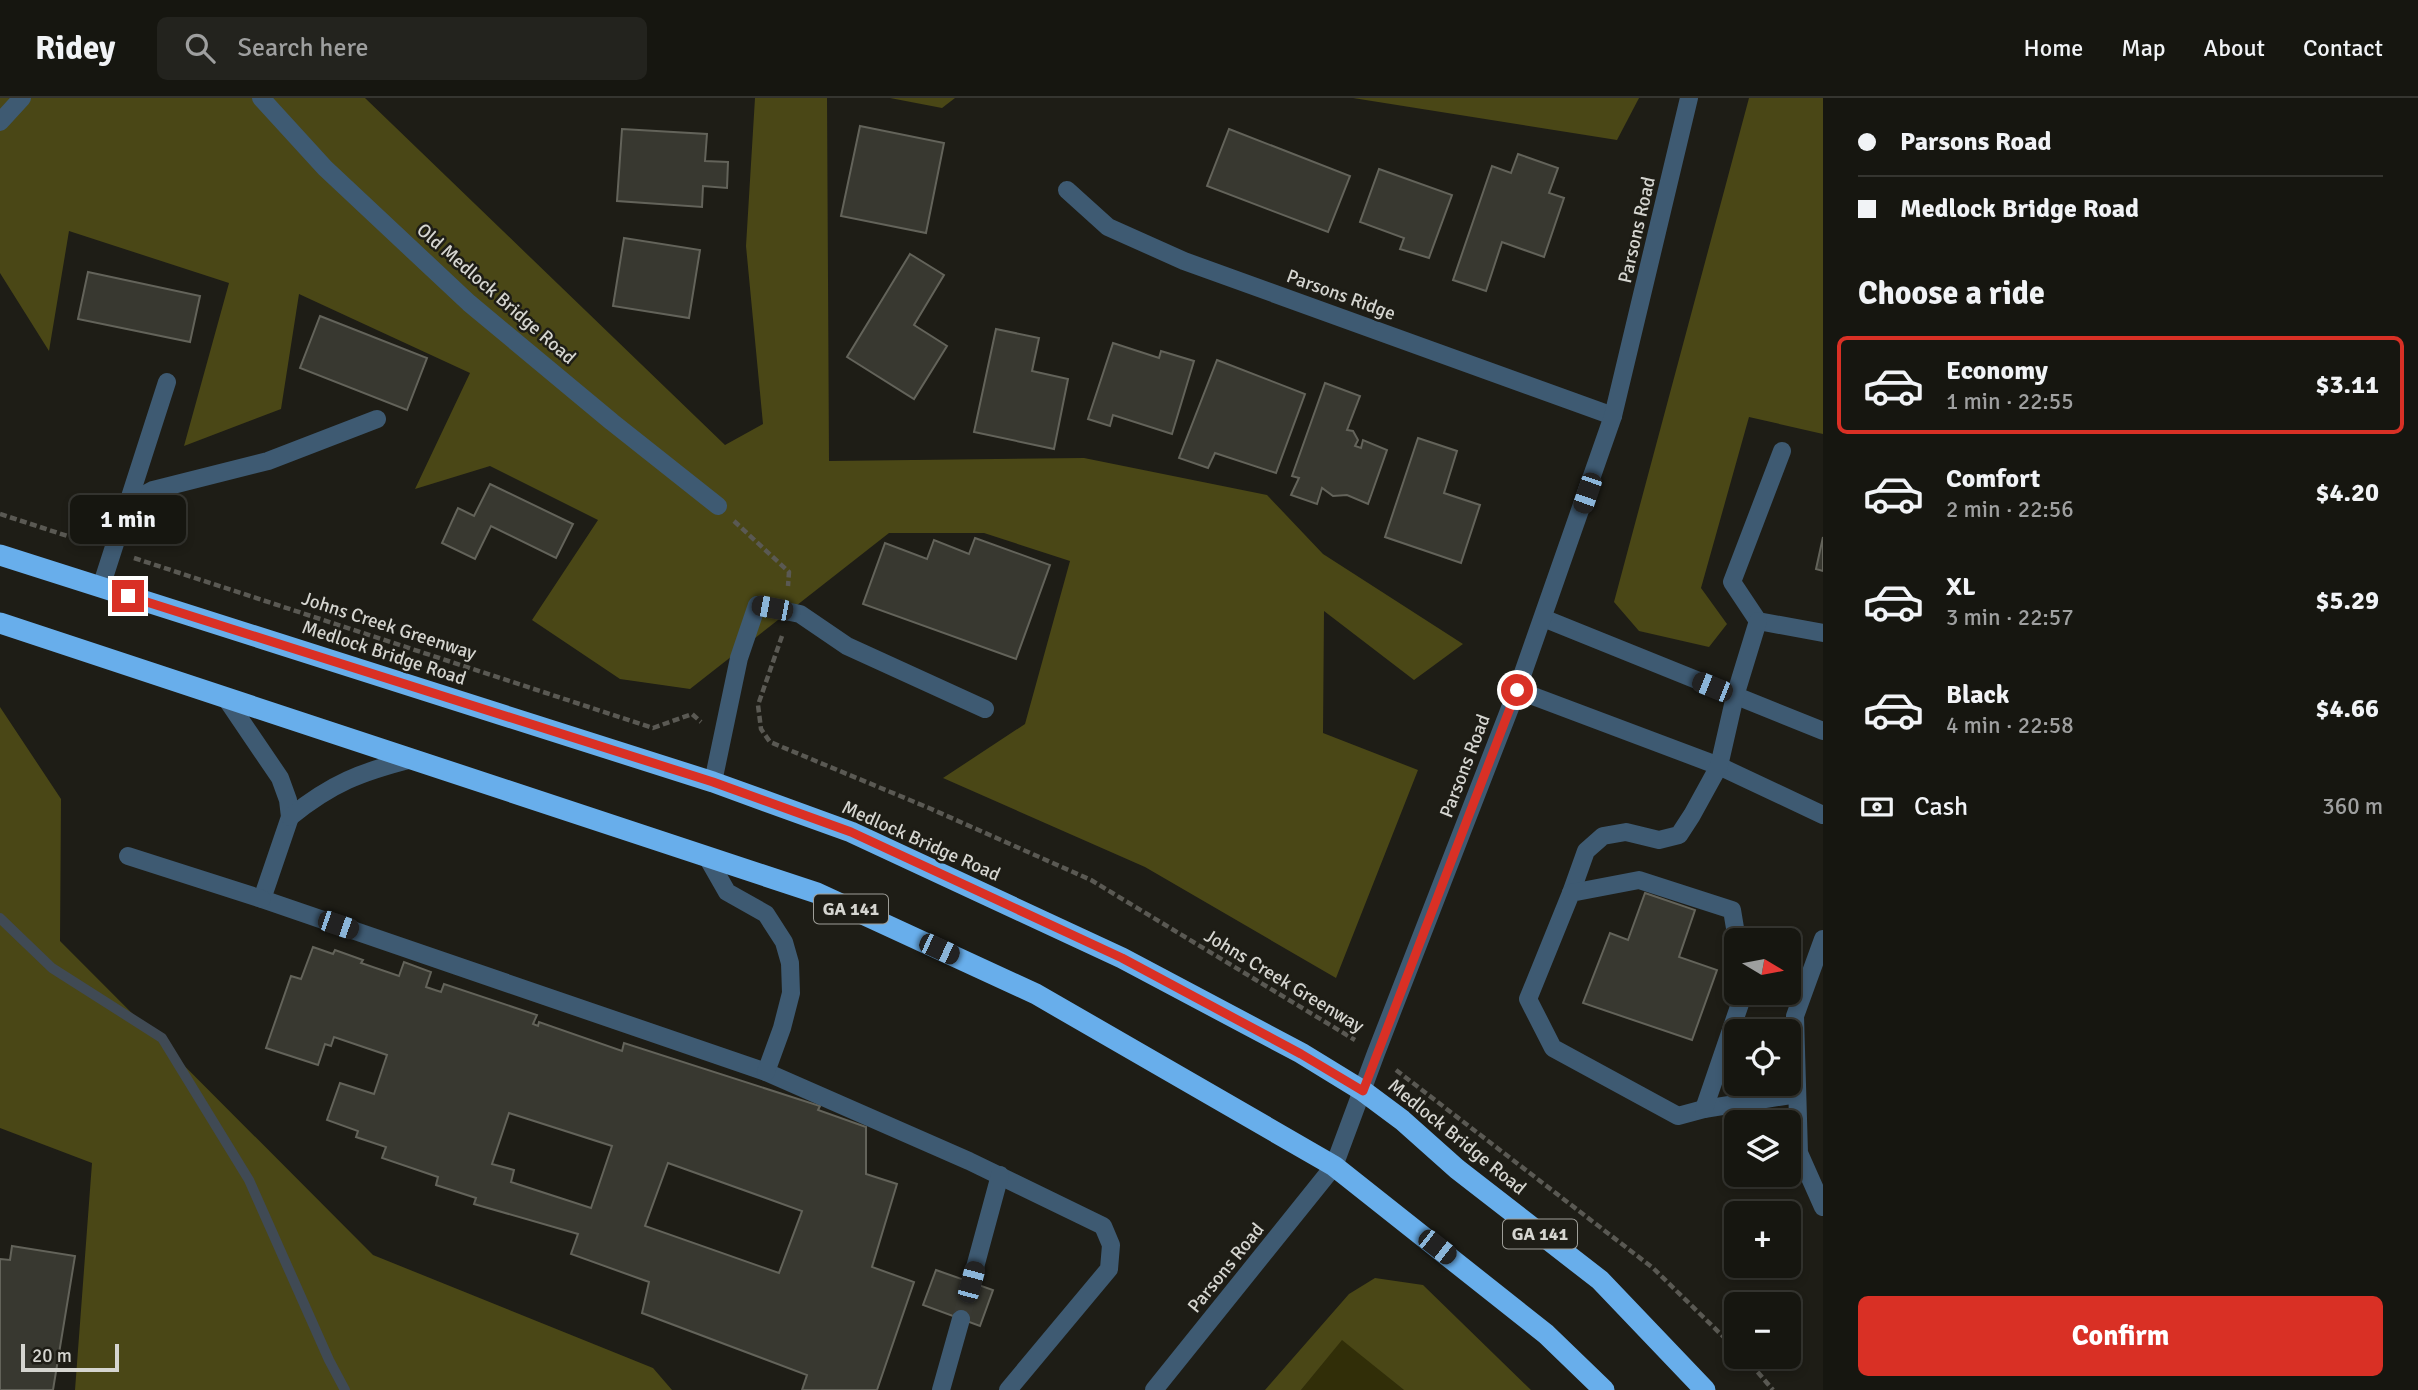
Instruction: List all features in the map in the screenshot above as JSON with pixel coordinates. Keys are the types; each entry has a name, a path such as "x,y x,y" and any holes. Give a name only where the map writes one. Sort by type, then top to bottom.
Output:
{"highway":[{"name":"Medlock Bridge Road","path":"0,555 713,782 851,832 1122,958 1301,1054 1363,1091 1402,1120 1457,1169 1600,1280 1705,1390"},
{"name":"GA 141","path":"0,623 817,893 1036,994 1334,1166 1546,1334 1604,1390"}],"street":[{"path":"0,122 22,98"},
{"name":"Old Medlock Bridge Road","path":"261,98 325,168 469,303 718,506"},
{"name":"Parsons Road","path":"1154,1390 1334,1166 1517,690 1613,416 1689,98"},
{"name":"Parsons Ridge","path":"1067,190 1108,227 1184,261 1613,416"},
{"path":"101,587 167,382"},
{"path":"129,503 153,490 268,461 377,419"},
{"path":"1782,451 1732,582 1758,621 1823,633"},
{"path":"713,782 739,658 757,605 800,614 847,646 985,709"},
{"path":"1543,618 1823,731"},
{"path":"1758,621 1718,765 1692,815 1679,835 1659,840 1626,832 1603,836 1586,851 1528,999 1553,1048 1678,1116 1785,1096"},
{"path":"1517,690 1718,765 1823,815"},
{"path":"225,697 280,778 288,800 290,817 262,899"},
{"path":"290,817 330,787 366,771 412,759"},
{"path":"128,856 262,899 766,1072 999,1175 1104,1226 1111,1245 1109,1269 1008,1390"},
{"path":"707,857 727,892 766,914 784,942 790,963 790,993 782,1028 766,1072"},
{"path":"1571,893 1639,880 1732,909 1735,928"},
{"path":"1796,1019 1823,939"},
{"path":"1704,1109 1740,1005"},
{"path":"1797,1096 1799,1153 1823,1208"},
{"path":"971,1282 999,1175"},
{"path":"941,1390 961,1319"}],"path":[{"name":"Johns Creek Greenway","path":"718,506 789,572 780,644 758,705 761,729 771,742 1091,880 1376,1053 1653,1268 1724,1337"},
{"name":"Johns Creek Greenway","path":"0,514 653,728 692,714 722,740"},
{"path":"1755,1369 1773,1390"}],"shaded area":[{"path":"0,98 365,98 725,445 763,424 746,246 755,98 827,98 829,461 1084,458 1267,495 1323,554 1463,644 1414,680 1324,611 1323,733 1418,770 1336,978 1145,867 943,778 1025,724 1070,561 984,533 889,533 690,689 620,679 532,620 598,520 490,466 415,489 470,373 299,294 281,409 184,446 229,283 69,231 49,351 0,273"},
{"path":"890,98 955,98 942,108"},
{"path":"1353,98 1639,98 1617,140"},
{"path":"1749,98 1823,98 1823,434 1749,417 1701,588 1727,624 1709,647 1639,631 1614,602"},
{"path":"0,707 61,799 60,941 373,1255 653,1368 672,1390 75,1390 92,1163 0,1128"},
{"path":"1375,1278 1423,1285 1531,1390 1404,1390 1342,1340 1301,1390 1265,1390 1349,1294"},
{"path":"1342,1339 1404,1390 1301,1390"}],"building":[{"path":"860,126 944,143 926,233 841,216"},
{"path":"622,129 707,134 705,161 728,162 727,188 703,186 702,207 617,201"},
{"path":"1229,129 1350,176 1328,232 1207,186"},
{"path":"1518,154 1558,168 1549,193 1564,198 1544,257 1502,242 1486,291 1453,280 1492,166 1511,173"},
{"path":"1379,169 1452,195 1429,258 1400,249 1404,238 1360,222"},
{"path":"624,238 700,250 689,318 613,306"},
{"path":"910,254 944,275 914,325 947,346 914,399 847,357"},
{"path":"88,272 200,296 190,342 78,319"},
{"path":"320,316 427,358 407,410 300,368"},
{"path":"996,329 1039,338 1032,371 1068,379 1054,449 974,432"},
{"path":"1113,343 1159,358 1161,351 1194,361 1172,434 1113,415 1110,426 1088,419"},
{"path":"1217,360 1305,394 1276,473 1215,453 1208,468 1179,458"},
{"path":"1325,383 1360,396 1347,430 1353,431 1358,440 1355,446 1361,448 1363,440 1387,450 1368,504 1347,495 1333,496 1322,488 1317,504 1291,495 1299,478 1292,476"},
{"path":"1418,438 1457,451 1444,493 1480,505 1461,563 1385,537"},
{"path":"490,484 573,524 556,558 491,526 475,559 442,543 458,508 474,516"},
{"path":"1823,537 1823,571 1816,569"},
{"path":"975,538 1050,565 1016,659 863,604 885,543 927,559 934,540 969,554"},
{"path":"1645,893 1695,910 1679,957 1717,970 1692,1040 1583,1003 1610,933 1628,940"},
{"path":"313,947 333,954 335,950 363,960 361,963 399,976 404,962 431,972 426,987 441,992 444,984 537,1015 533,1024 538,1026 539,1022 622,1051 624,1043 820,1106 818,1110 866,1127 866,1174 897,1184 872,1267 914,1282 877,1390 802,1390 807,1375 642,1313 649,1282 571,1254 578,1234 474,1204 476,1198 436,1185 438,1177 382,1158 386,1147 356,1137 358,1131 327,1120 340,1083 374,1094 387,1055 334,1037 331,1046 325,1044 318,1065 266,1048 291,976 301,979","holes":["509,1113 612,1146 591,1208 511,1182 514,1170 492,1164","668,1163 802,1211 779,1273 645,1226"]},
{"path":"12,1246 75,1256 53,1390 0,1390 0,1259 10,1260"},
{"path":"936,1270 993,1290 980,1326 923,1305"}],"waterway":[{"path":"0,918 52,968 162,1038 249,1180 345,1390"}],"tunnel":[{"path":"961,1319 971,1282"}],"route":[{"path":"128,596 713,782 851,832 1122,958 1301,1054 1363,1091 1517,690"}]}
